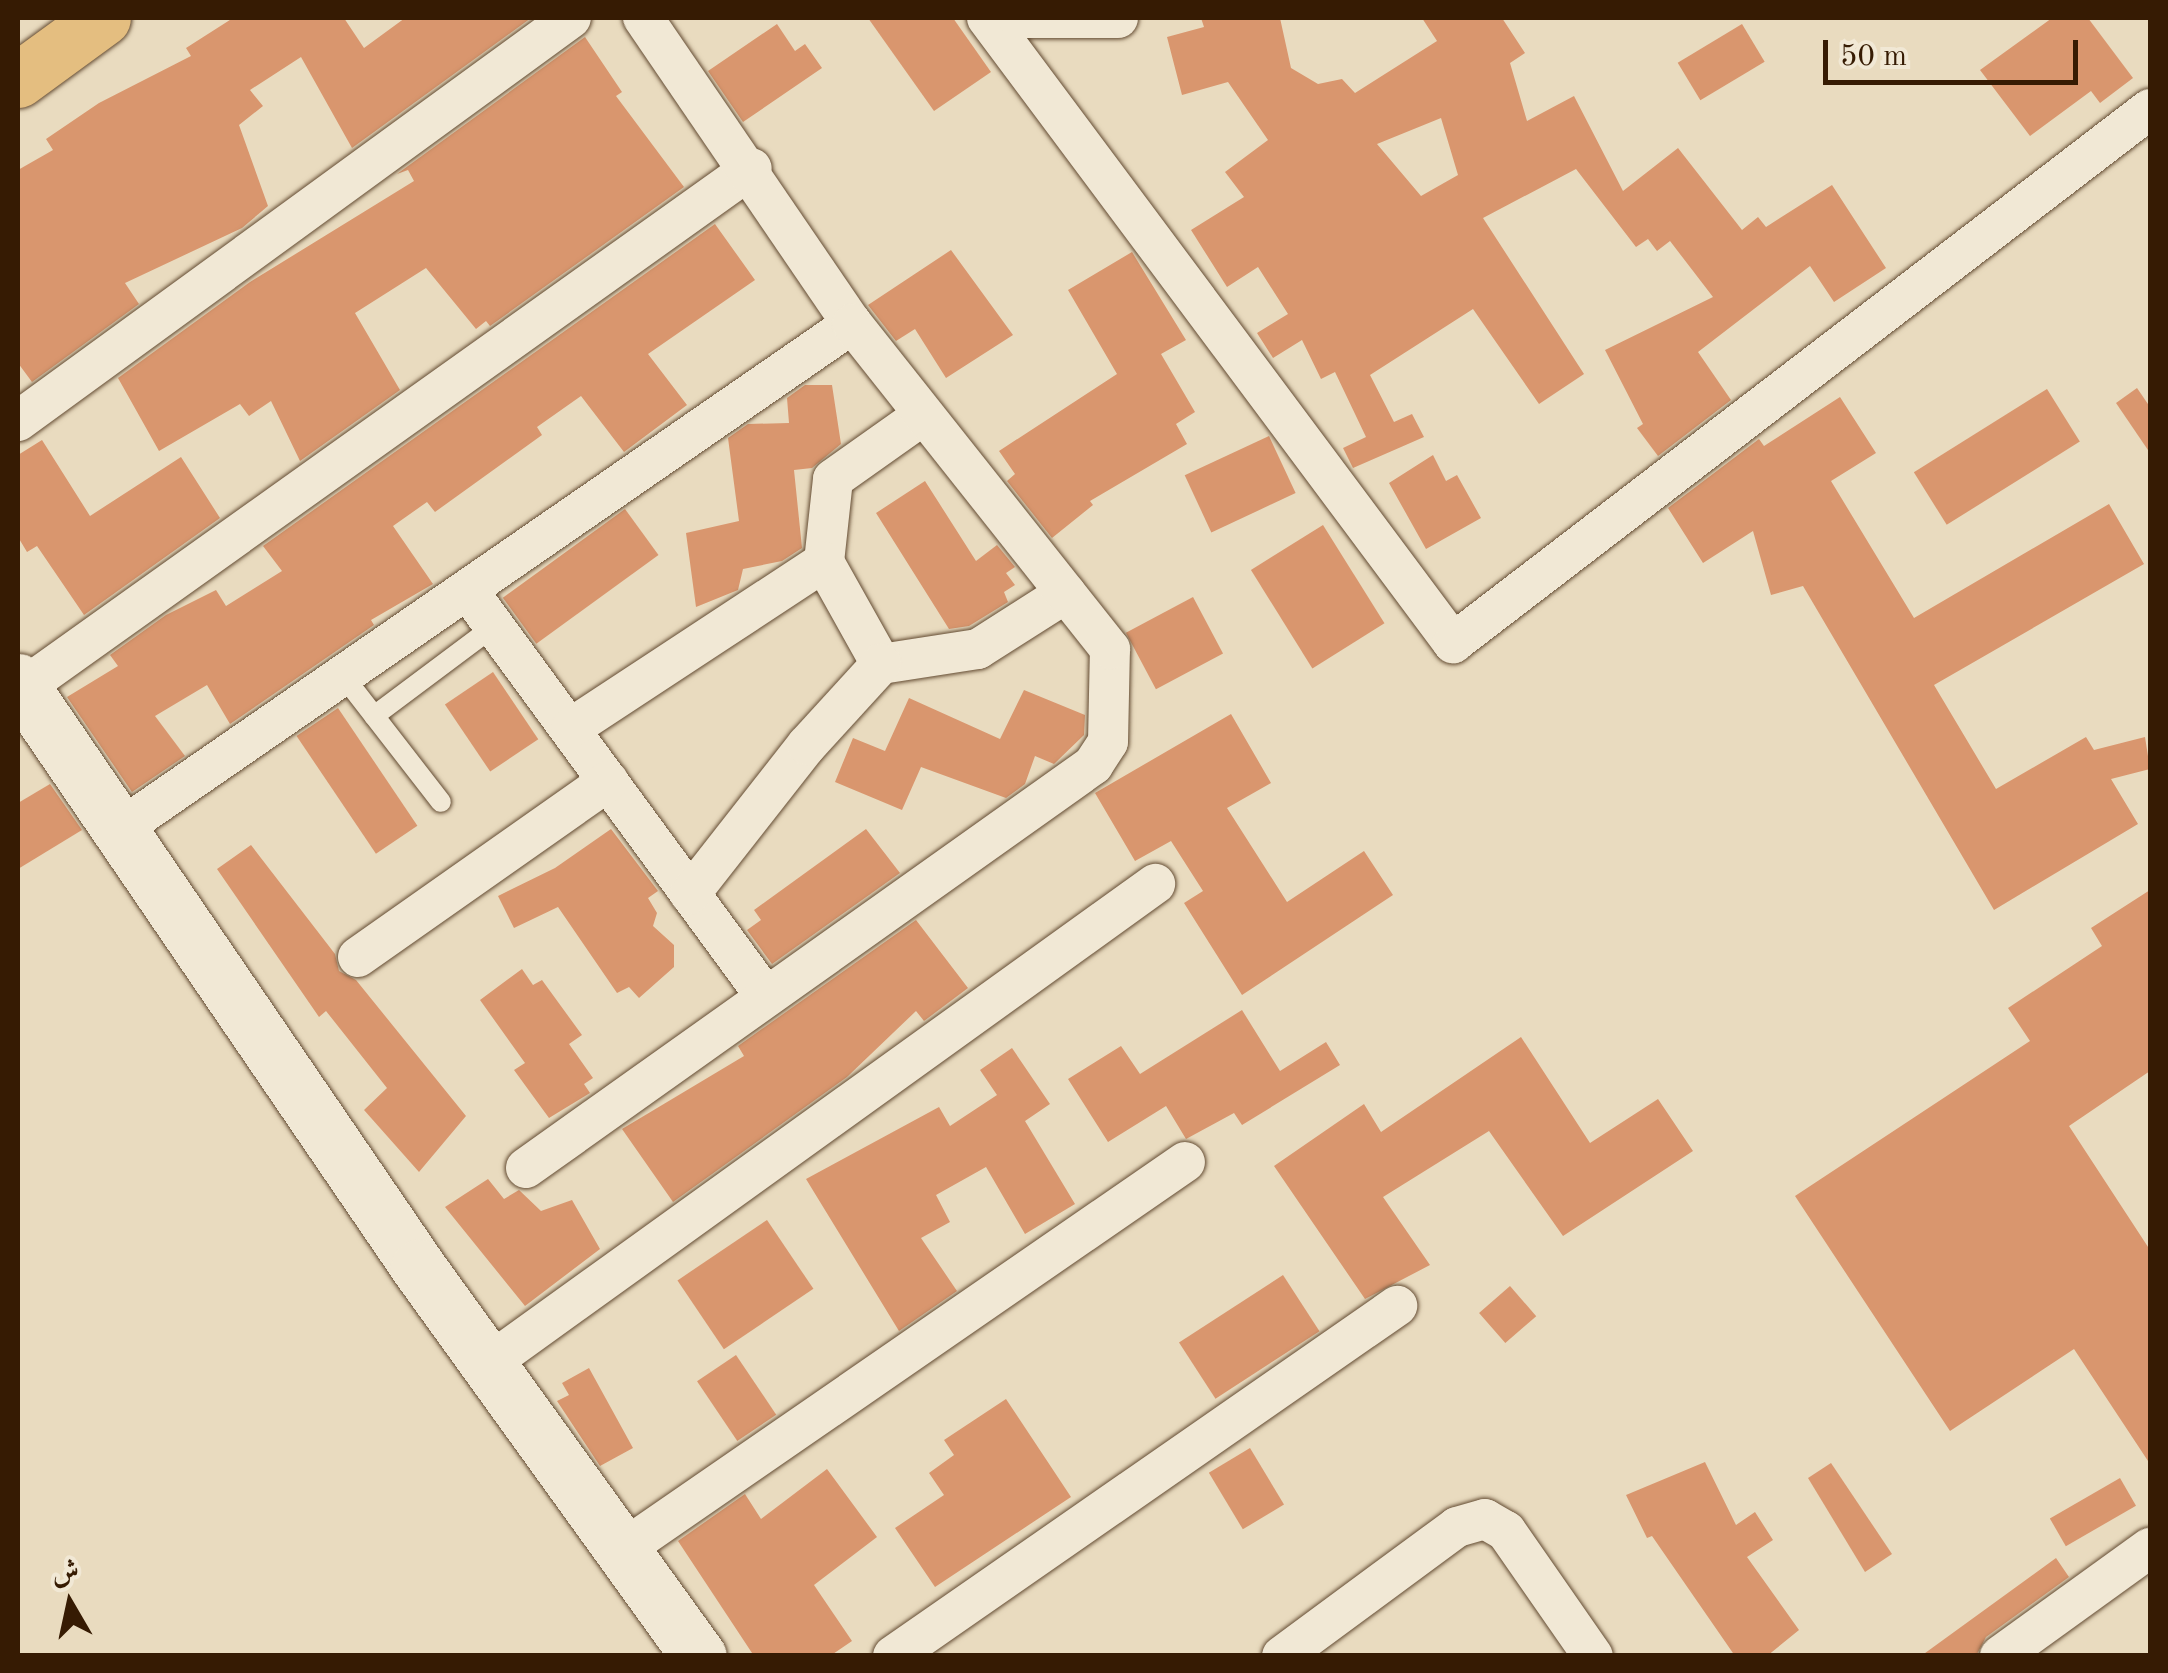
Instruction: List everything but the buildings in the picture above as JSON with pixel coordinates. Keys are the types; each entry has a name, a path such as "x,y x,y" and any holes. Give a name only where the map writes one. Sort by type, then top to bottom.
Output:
{"main road":[{"path":"18,80 104,18"}],"street":[{"path":"18,420 571,18"},
{"path":"526,1168 1093,765 1108,742 1110,649 852,324 752,168 643,18"},
{"path":"987,18 1452,643 2150,108"},
{"path":"1018,18 1118,18"},
{"path":"700,1656 488,1364 123,827 20,685 752,168"},
{"path":"123,827 469,592 852,324"},
{"path":"881,664 824,562 833,479 922,416"},
{"path":"572,728 824,562"},
{"path":"469,592 497,624 766,997"},
{"path":"690,894 807,744 881,664 978,649 1066,593"},
{"path":"358,956 608,780"},
{"path":"488,1364 1155,884"},
{"path":"622,1552 1185,1162"},
{"path":"893,1656 1397,1306"},
{"path":"1303,1649 1457,1527 1485,1518 1506,1530 1593,1656"},
{"path":"2000,1656 2150,1548"}],"lane":[{"path":"374,716 497,624"},
{"path":"344,677 441,802"}]}
